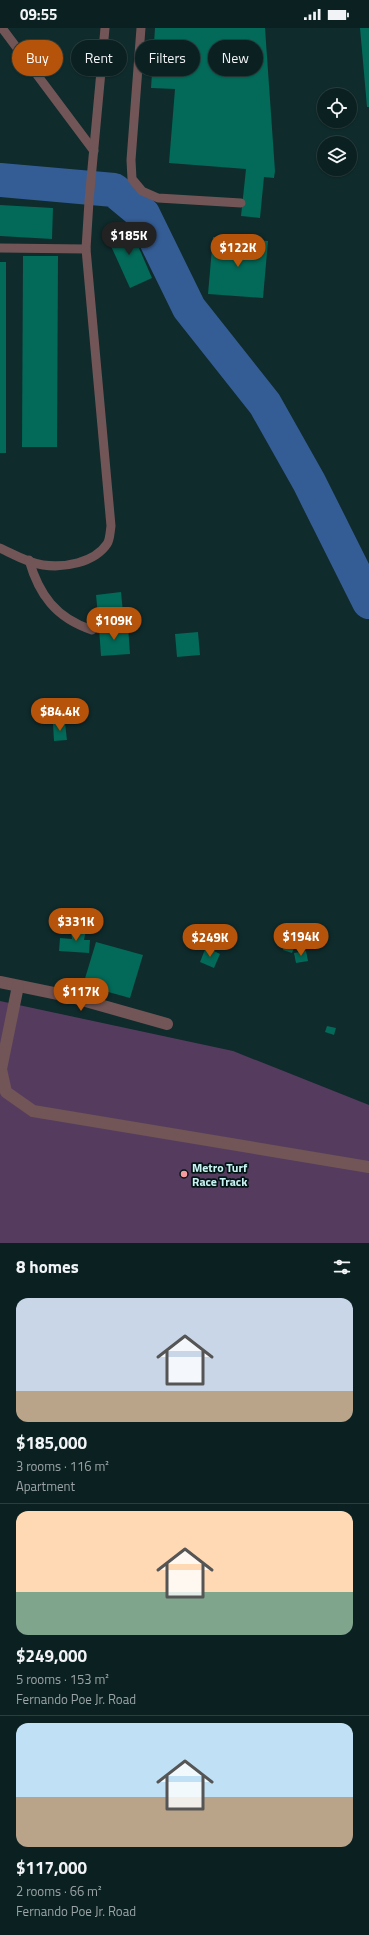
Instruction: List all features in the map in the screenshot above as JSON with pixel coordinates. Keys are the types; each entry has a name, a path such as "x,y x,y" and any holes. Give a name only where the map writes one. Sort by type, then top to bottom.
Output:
{"street":[{"path":"0,982 68,996 167,1024"},
{"path":"18,986 1,1069 6,1092 33,1111 369,1166"}],"lane":[{"path":"2,28 94,151"},
{"path":"0,548 42,565 57,566 81,562 96,556 108,543 111,526 86,249 105,28"},
{"path":"141,28 131,160 132,179 142,191 158,198 241,203"},
{"path":"0,248 86,249"},
{"path":"29,560 36,582 48,601 64,617 78,626 92,630"}],"shaded area":[{"name":"Metro Turf Race Track","path":"0,1001 233,1051 369,1105 369,1243 0,1243"}],"building":[{"path":"155,28 265,28 275,171 274,178 264,177 260,218 241,216 246,169 169,163 175,89 151,88 152,76 200,76 200,40 154,40"},
{"path":"360,28 369,28 369,107 367,107"},
{"path":"0,205 53,208 52,239 0,236"},
{"path":"129,225 152,278 130,288 106,235"},
{"path":"213,237 268,241 263,298 208,294"},
{"path":"23,256 58,256 57,447 22,447"},
{"path":"0,262 6,262 6,453 0,453"},
{"path":"121,592 124,623 99,626 96,595"},
{"path":"128,626 130,654 101,656 99,628"},
{"path":"198,632 200,655 177,657 175,634"},
{"path":"65,723 67,740 54,741 53,724"},
{"path":"78,926 86,930 84,940 90,940 89,953 59,951 60,938 72,939 71,931"},
{"path":"286,940 296,943 292,953 283,950"},
{"path":"96,942 143,955 130,998 83,985"},
{"path":"206,947 220,954 214,968 200,962"},
{"path":"306,951 308,961 296,963 294,953"},
{"path":"327,1026 336,1028 334,1035 325,1032"}],"waterway":[{"path":"0,180 114,190 143,214 189,308 265,404 309,482 369,602"}],"place":[{"name":"Metro Turf Race Track","path":"184,1174"}]}
